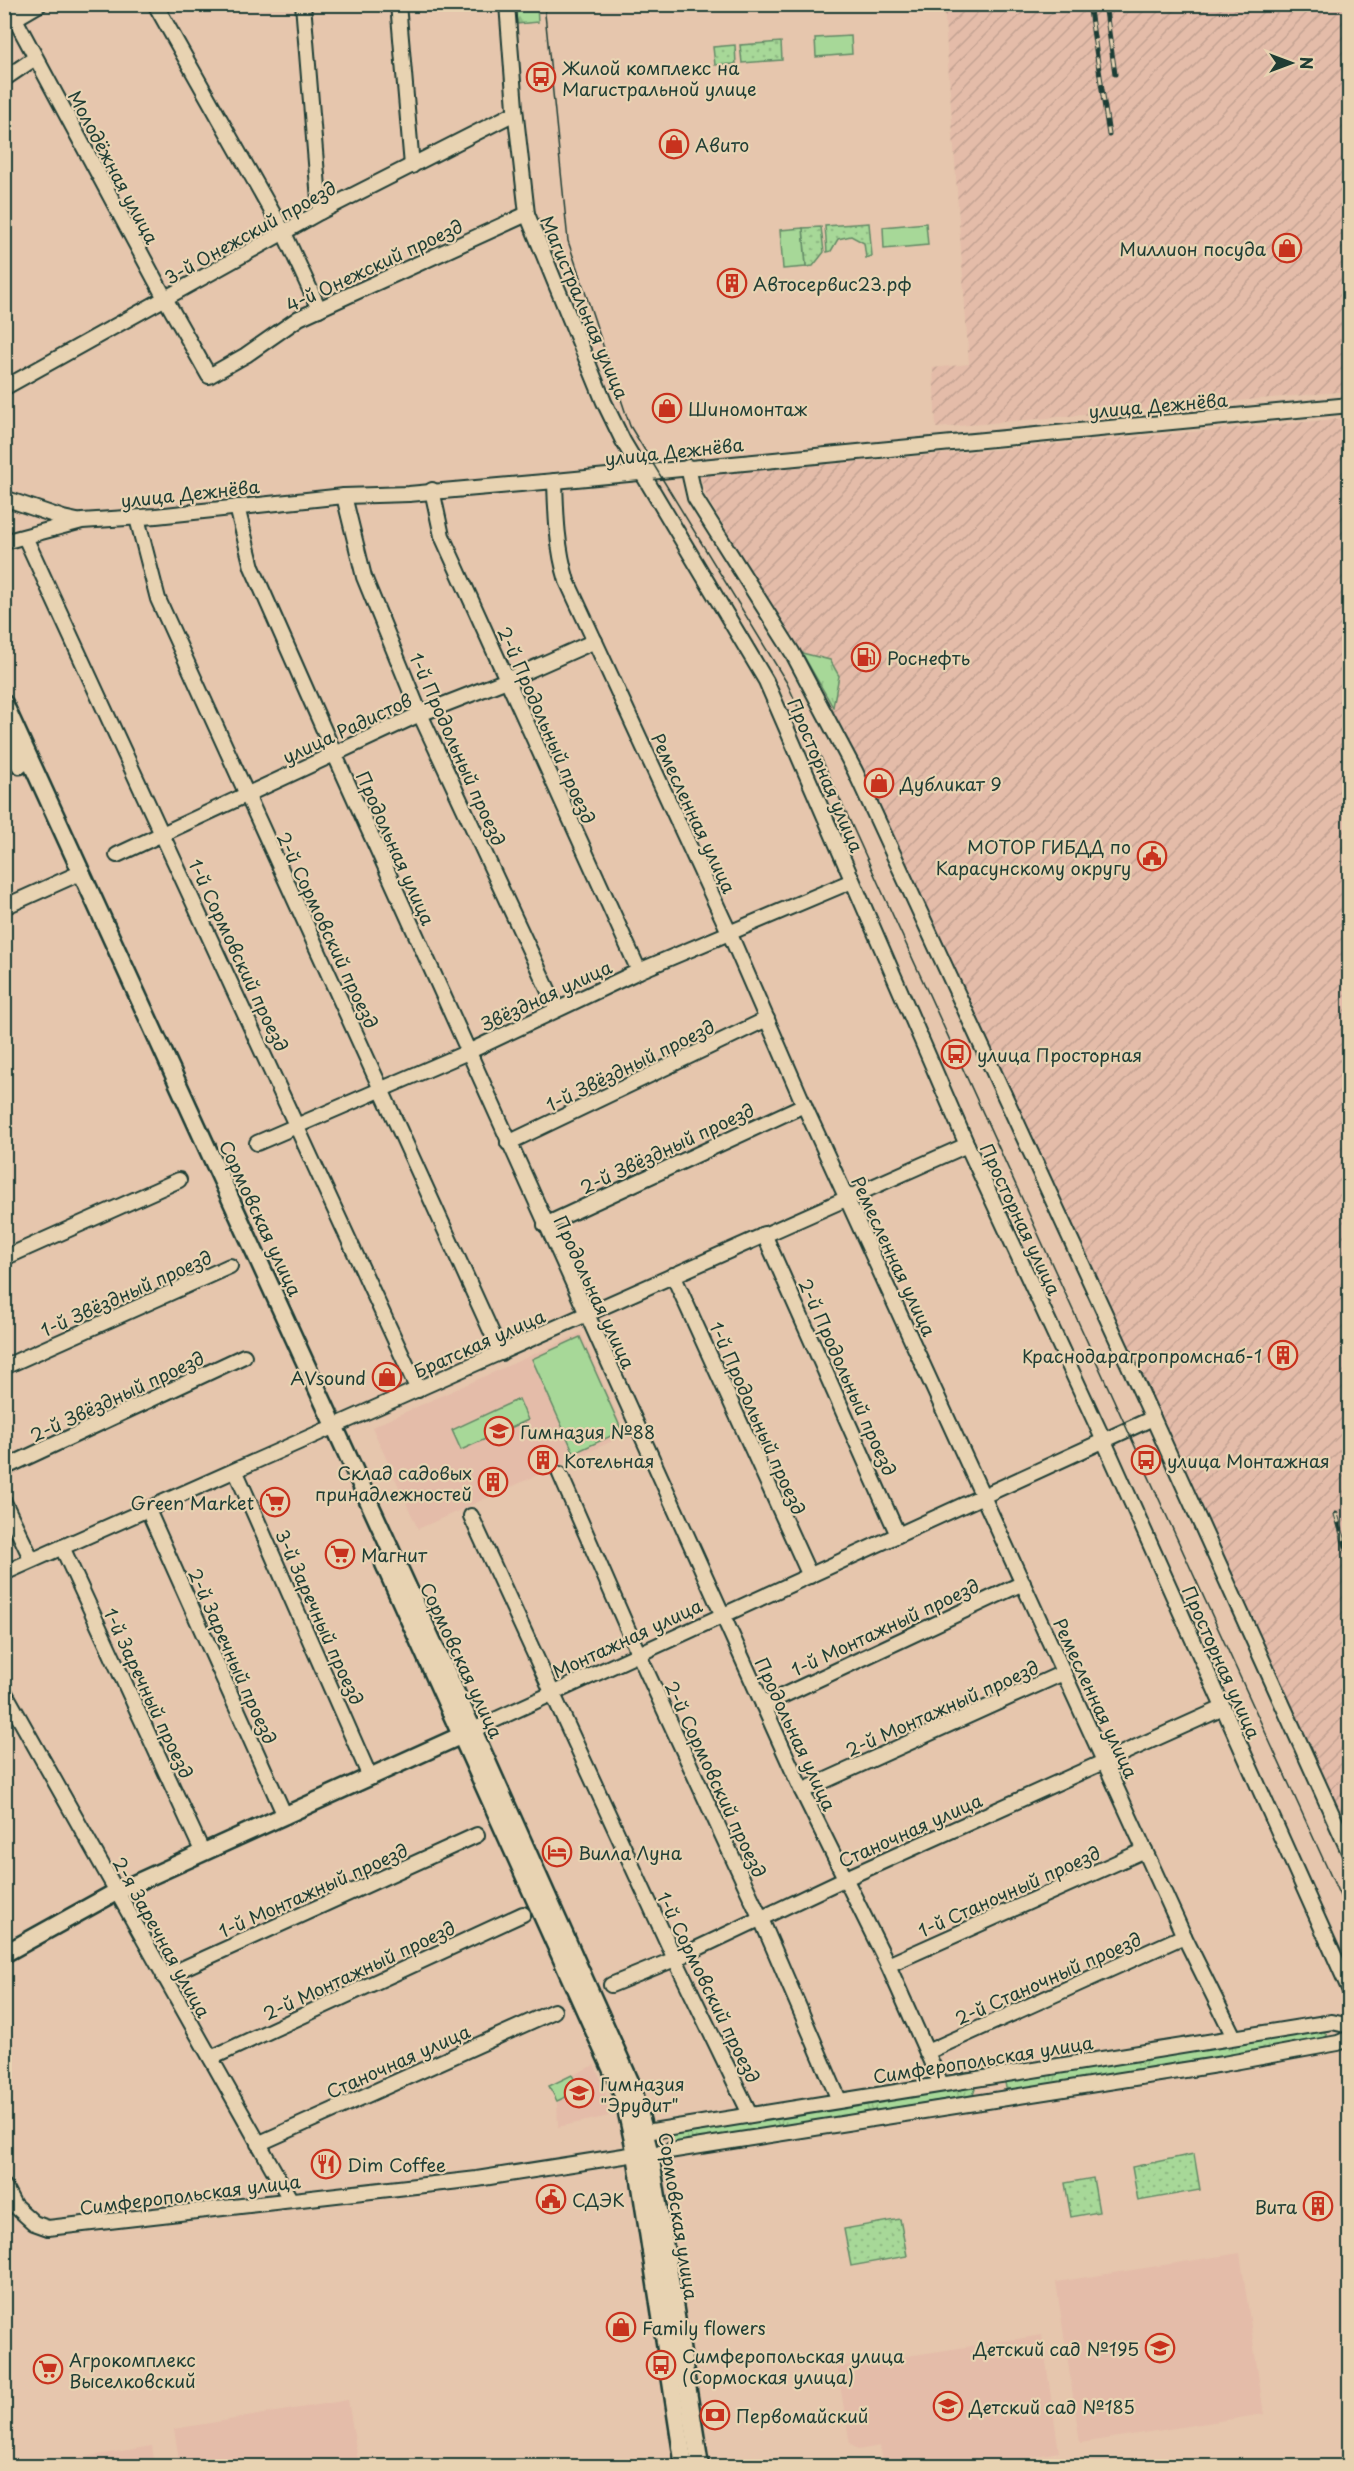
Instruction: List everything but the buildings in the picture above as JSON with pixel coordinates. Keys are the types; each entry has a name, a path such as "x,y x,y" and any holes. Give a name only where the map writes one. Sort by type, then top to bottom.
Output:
{"main road":[{"name":"Сормовская улица","path":"4,702 77,874 467,1733 633,2088 646,2132 643,2154 684,2466"},
{"name":"Сормовская улица","path":"4,731 77,874"},
{"name":"Сормовская улица","path":"467,1733 622,2094 643,2154 700,2466"},
{"name":"Монтажная улица","path":"4,1954 116,1892 467,1733"}],"street":[{"name":"Молодёжная улица","path":"7,4 9,22 35,58 209,376"},
{"path":"9,22 40,4"},
{"path":"155,4 284,233 319,309"},
{"path":"303,4 320,212"},
{"path":"398,4 412,166"},
{"name":"Магистральная улица","path":"507,4 515,113 527,213 604,402 623,441 643,472"},
{"path":"4,79 35,58"},
{"name":"3-й Онежский проезд","path":"4,388 166,300 320,212 515,113"},
{"name":"4-й Онежский проезд","path":"209,376 246,355 299,318 527,213"},
{"name":"улица Дежнёва","path":"4,543 82,521 137,518 344,496 409,494 432,490 555,481 1350,405"},
{"name":"Просторная улица","path":"688,467 696,498 792,652 855,771 1153,1418 1350,1854"},
{"name":"Просторная улица","path":"643,472 766,681 967,1146 1104,1440 1350,1991"},
{"name":"Ремесленная улица","path":"555,481 556,533 559,556 567,582 729,932 804,1105 1184,1936 1234,2037"},
{"name":"2-й Продольный проезд","path":"432,490 442,536 639,971"},
{"name":"1-й Продольный проезд","path":"344,496 364,577 420,714 557,1009"},
{"path":"4,498 63,519 82,521"},
{"name":"Продольная улица","path":"237,507 252,567 508,1143 802,1791 888,1965 941,2084"},
{"name":"2-й Сормовский проезд","path":"137,518 158,600 501,1353"},
{"name":"1-й Сормовский проезд","path":"25,537 164,834 418,1390"},
{"name":"улица Радистов","path":"117,855 420,714 507,680 595,640"},
{"path":"4,907 77,874"},
{"name":"Звёздная улица","path":"257,1143 468,1052 639,971 852,881"},
{"name":"1-й Звёздный проезд","path":"508,1143 767,1019"},
{"name":"2-й Звёздный проезд","path":"545,1225 804,1105"},
{"name":"Братская улица","path":"4,1573 236,1472 764,1234 967,1146"},
{"path":"4,1258 179,1180"},
{"name":"2-й Продольный проезд","path":"764,1234 898,1535"},
{"name":"1-й Звёздный проезд","path":"4,1367 230,1266"},
{"name":"1-й Продольный проезд","path":"673,1275 810,1576"},
{"name":"2-й Звёздный проезд","path":"4,1468 244,1356"},
{"name":"Монтажная улица","path":"467,1733 1153,1418"},
{"name":"3-й Заречный проезд","path":"236,1472 370,1777"},
{"name":"2-й Сормовский проезд","path":"560,1474 639,1655 761,1919 839,2100"},
{"path":"4,1502 33,1560"},
{"name":"2-й Заречный проезд","path":"148,1510 285,1816"},
{"name":"1-й Сормовский проезд","path":"471,1516 675,1959 750,2114"},
{"name":"1-й Заречный проезд","path":"62,1547 203,1853"},
{"name":"1-й Монтажный проезд","path":"763,1705 1023,1583"},
{"name":"2-й Монтажный проезд","path":"802,1791 1063,1672"},
{"name":"2-я Заречная улица","path":"4,1691 290,2199"},
{"name":"Станочная улица","path":"611,1985 675,1959 844,1879 1223,1708"},
{"name":"1-й Монтажный проезд","path":"164,1977 477,1835"},
{"name":"1-й Станочный проезд","path":"888,1965 1145,1850"},
{"name":"2-й Монтажный проезд","path":"211,2058 523,1914"},
{"name":"2-й Станочный проезд","path":"927,2052 1184,1936"},
{"name":"Станочная улица","path":"258,2144 554,2011"},
{"name":"Симферопольская улица","path":"646,2132 1332,2022 1350,2026"},
{"name":"Симферопольская улица","path":"4,2186 14,2205 34,2223 48,2228 86,2225 290,2199 477,2179 1223,2064 1338,2043 1350,2038"},
{"path":"984,2077 989,2100"}],"shaded area":[{"path":"944,5 1349,5 1349,391 936,428 933,368 969,364"},
{"path":"1349,418 1349,1833 857,756 707,497 700,476"},
{"name":"Гимназия №88","path":"581,1333 626,1435 418,1529 372,1427"},
{"name":"Гимназия \"Эрудит\"","path":"594,2065 604,2085 609,2116 558,2127 557,2101 549,2086"},
{"name":"Детский сад №195","path":"1240,2253 1264,2414 1080,2443 1056,2282"},
{"name":"Детский сад №185","path":"1042,2335 1059,2452 978,2466 884,2466 880,2446 858,2450 850,2444 837,2367"},
{"path":"348,2400 359,2466 180,2466 174,2429"},
{"path":"152,2446 155,2466 31,2466"}],"green space":[{"path":"515,5 537,5 538,22 517,24"},
{"path":"851,36 852,54 816,57 815,38"},
{"path":"781,42 782,60 742,63 740,45"},
{"path":"735,45 736,64 715,65 713,47"},
{"path":"869,223 872,256 866,258 864,243 851,236 838,239 831,251 827,252 825,226"},
{"path":"926,223 928,245 884,249 883,227"},
{"path":"821,227 824,252 813,266 806,267 803,228"},
{"path":"803,228 806,267 783,269 780,230"},
{"path":"802,653 830,660 839,676 833,707"},
{"path":"580,1337 622,1431 574,1453 532,1359"},
{"path":"519,1399 528,1420 461,1450 452,1430"},
{"path":"1322,2030 1327,2035 1325,2041 1011,2090 1006,2088 1005,2082 1009,2080"},
{"path":"572,2075 576,2082 569,2086 572,2094 557,2101 549,2086"},
{"path":"971,2086 975,2089 973,2095 672,2144 670,2133"},
{"path":"1194,2154 1200,2190 1138,2201 1132,2167"},
{"path":"1093,2178 1099,2212 1071,2217 1065,2183"},
{"path":"900,2219 907,2256 851,2266 844,2229"}],"tram line":[{"path":"544,4 568,241 630,426 787,683 1350,1918"}],"railway":[{"path":"1089,4 1109,135"},
{"path":"1105,4 1115,74"},
{"path":"1336,1514 1350,1562"}],"place":[{"name":"Жилой комплекс на Магистральной улице","path":"541,77"},
{"name":"Авито","path":"674,144"},
{"name":"Миллион посуда","path":"1287,248"},
{"name":"Автосервис23.рф","path":"732,283"},
{"name":"Шиномонтаж","path":"667,408"},
{"name":"Роснефть","path":"866,657"},
{"name":"Дубликат 9","path":"879,783"},
{"name":"МОТОР ГИБДД по Карасунскому округу","path":"1152,856"},
{"name":"улица Просторная","path":"956,1054"},
{"name":"Краснодарагропромснаб-1","path":"1283,1355"},
{"name":"AVsound","path":"387,1377"},
{"name":"Гимназия №88","path":"499,1431"},
{"name":"Котельная","path":"543,1460"},
{"name":"улица Монтажная","path":"1146,1460"},
{"name":"Склад садовых принадлежностей","path":"493,1482"},
{"name":"Green Market","path":"275,1502"},
{"name":"Магнит","path":"340,1554"},
{"name":"Вилла Луна","path":"557,1852"},
{"name":"Гимназия \"Эрудит\"","path":"579,2093"},
{"name":"Dim Coffee","path":"326,2164"},
{"name":"СДЭК","path":"551,2199"},
{"name":"Вита","path":"1318,2206"},
{"name":"Family flowers","path":"621,2327"},
{"name":"Детский сад №195","path":"1160,2348"},
{"name":"Симферопольская улица (Сормоская улица)","path":"661,2365"},
{"name":"Агрокомплекс Выселковский","path":"48,2369"},
{"name":"Детский сад №185","path":"948,2406"},
{"name":"Первомайский","path":"715,2415"}]}
